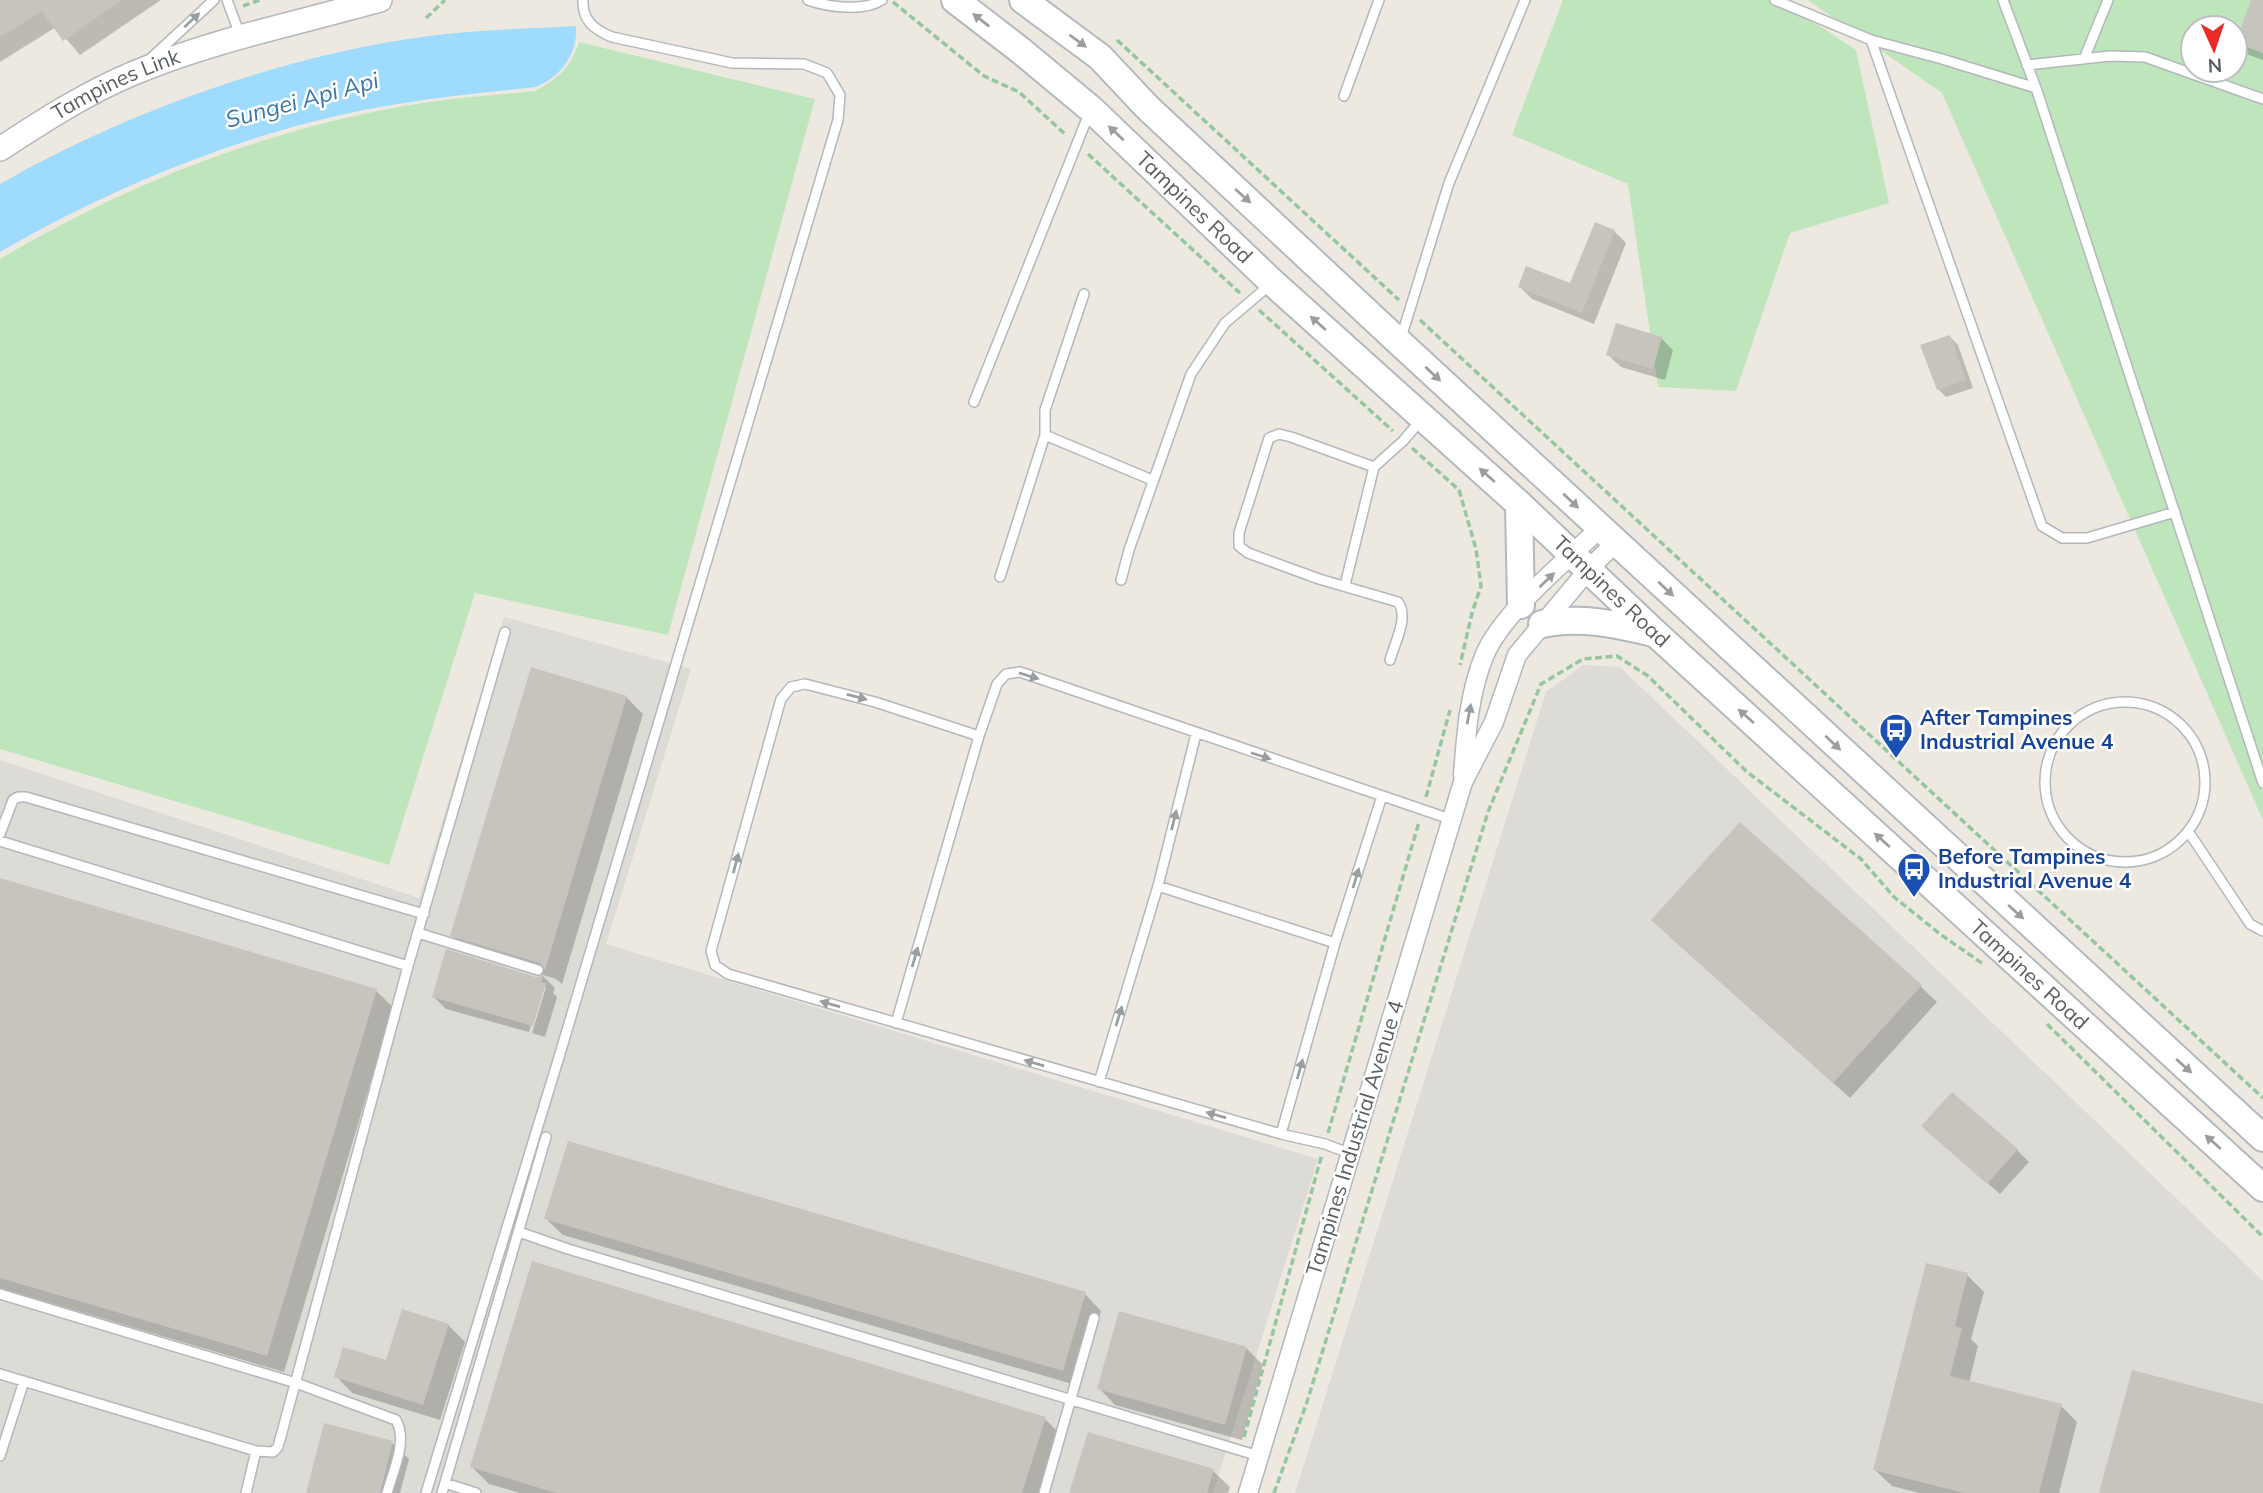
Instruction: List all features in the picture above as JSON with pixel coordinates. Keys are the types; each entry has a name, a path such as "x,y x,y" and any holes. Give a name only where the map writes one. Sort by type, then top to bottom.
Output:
{"main road":[{"name":"Tampines Road","path":"955,0 1091,110 1273,283 1424,417 1655,633 2263,1188"},
{"name":"Tampines Road","path":"1023,0 1100,57 1147,107 1400,343 2263,1138"},
{"path":"1519,504 1521,605"},
{"path":"1542,624 1560,620 1611,622 1655,633"}],"street":[{"name":"Tampines Link","path":"241,37 296,11 327,0"},
{"name":"Tampines Link","path":"0,149 63,108 135,73 241,37 380,0"},
{"name":"Tampines Industrial Avenue 4","path":"1463,782 1468,713 1486,654 1503,626 1521,605 1580,563 1608,535"},
{"name":"Tampines Industrial Avenue 4","path":"1248,1493 1463,782 1494,722 1517,655 1542,624 1580,563"}],"lane":[{"path":"135,73 214,0"},
{"path":"426,1493 838,120 840,95 827,73 804,64 732,63 612,37 595,30 582,10 583,0"},
{"path":"808,0 850,8 875,4 882,0"},
{"path":"1344,96 1380,0"},
{"path":"1400,343 1449,183 1525,0"},
{"path":"1775,0 1871,40 2036,88"},
{"path":"2003,0 2036,88 2263,783"},
{"path":"2084,59 2108,0"},
{"path":"229,5 241,37"},
{"path":"1871,40 2042,526 2062,538 2087,538 2175,512"},
{"path":"2027,65 2110,56 2145,57 2263,99"},
{"path":"974,402 1091,110"},
{"path":"1121,580 1152,480 1191,374 1225,323 1273,283"},
{"path":"1000,577 1045,435 1045,410 1084,294"},
{"path":"1345,585 1374,467 1404,441 1424,417"},
{"path":"1374,467 1291,437 1279,434 1269,438 1239,533 1240,546 1248,553 1319,579 1398,602 1403,608 1403,617 1390,660"},
{"path":"1045,435 1152,480"},
{"path":"0,1374 256,1451 273,1452 278,1447 408,966 505,632"},
{"path":"896,1023 979,736 997,684 1006,674 1020,672 1450,819"},
{"path":"979,736 875,702 805,684 791,687 781,699 711,951 715,965 728,974 1281,1134 1325,1144 1351,1154"},
{"path":"2137,702 2164,712 2185,729 2200,752 2206,779 2202,807 2188,831 2169,848 2147,859 2121,862 2096,857 2074,844 2057,825 2047,803 2044,778 2049,753 2062,731 2083,713 2109,703 2137,702"},
{"path":"1099,1082 1158,887 1196,734"},
{"path":"1281,1134 1335,943 1382,796"},
{"path":"0,834 13,800 26,797 425,914"},
{"path":"2188,831 2250,924 2263,931"},
{"path":"0,841 408,966"},
{"path":"1158,887 1335,943"},
{"path":"418,933 538,970"},
{"path":"442,1493 546,1137"},
{"path":"519,1231 581,1253 1259,1456"},
{"path":"0,1294 296,1383 396,1420 402,1439 387,1493"},
{"path":"1045,1493 1094,1318"},
{"path":"0,1455 24,1381"},
{"path":"246,1493 256,1451"},
{"path":"445,1483 476,1493"}],"path":[{"path":"229,5 260,0"},
{"path":"426,18 445,0"},
{"path":"890,0 985,76 1019,92 1459,490 1476,549 1481,586 1458,675"},
{"path":"1113,37 2263,1098"},
{"path":"1274,1493 1307,1402 1488,812 1541,684 1583,659 1617,656 1648,676 1746,771 1861,859 1894,897 1986,967"},
{"path":"1240,1450 1452,700"},
{"path":"2047,1023 2263,1237"}],"shaded area":[{"path":"504,617 691,669 606,944 1318,1159 1213,1493 0,1493 0,760 419,898"},
{"path":"1583,665 1620,667 2263,1281 2263,1493 1295,1493 1546,692"}],"green space":[{"path":"1563,0 1780,0 1856,50 1889,203 1790,233 1736,391 1658,387 1628,184 1512,135"},
{"path":"1808,0 2263,0 2263,820 1942,93"},
{"path":"579,42 815,99 668,635 475,593 389,865 0,749 0,259 100,205 204,161 258,142 367,113 437,101 535,91 563,71"}],"water":[{"name":"Sungei Api Api","path":"576,26 574,46 566,63 553,77 536,87 389,105 252,139 123,189 0,252 0,184 95,135 146,113 250,76 356,48 450,34"}],"building":[{"path":"0,0 122,0 63,41 42,11 0,37"},
{"path":"2251,0 2263,0 2263,53 2249,48 2249,14 2246,14"},
{"path":"1595,222 1615,230 1582,313 1518,287 1526,266 1570,283"},
{"path":"1616,323 1662,337 1653,369 1606,355"},
{"path":"1950,335 1966,380 1937,390 1920,345"},
{"path":"531,667 627,696 545,970 540,963 450,936"},
{"path":"1740,822 1922,985 1833,1083 1651,920"},
{"path":"0,878 377,989 267,1356 0,1278"},
{"path":"446,949 536,977 544,974 541,982 546,983 533,1026 432,997"},
{"path":"1952,1092 2018,1149 1987,1184 1921,1126"},
{"path":"568,1141 1086,1292 1063,1371 544,1219"},
{"path":"532,1261 1046,1417 1022,1493 556,1493 470,1467"},
{"path":"1926,1263 1968,1273 1955,1326 1962,1328 1950,1376 2062,1404 2039,1493 1964,1493 1873,1470"},
{"path":"402,1309 449,1324 423,1405 334,1377 343,1347 386,1360"},
{"path":"1119,1311 1247,1347 1225,1425 1097,1389"},
{"path":"2132,1370 2263,1404 2263,1493 2099,1493"},
{"path":"324,1423 393,1441 380,1493 306,1493"},
{"path":"1088,1432 1214,1469 1207,1493 1069,1493"}],"place":[{"name":"After Tampines Industrial Avenue 4","path":"1896,760"},
{"name":"Before Tampines Industrial Avenue 4","path":"1914,899"}]}
